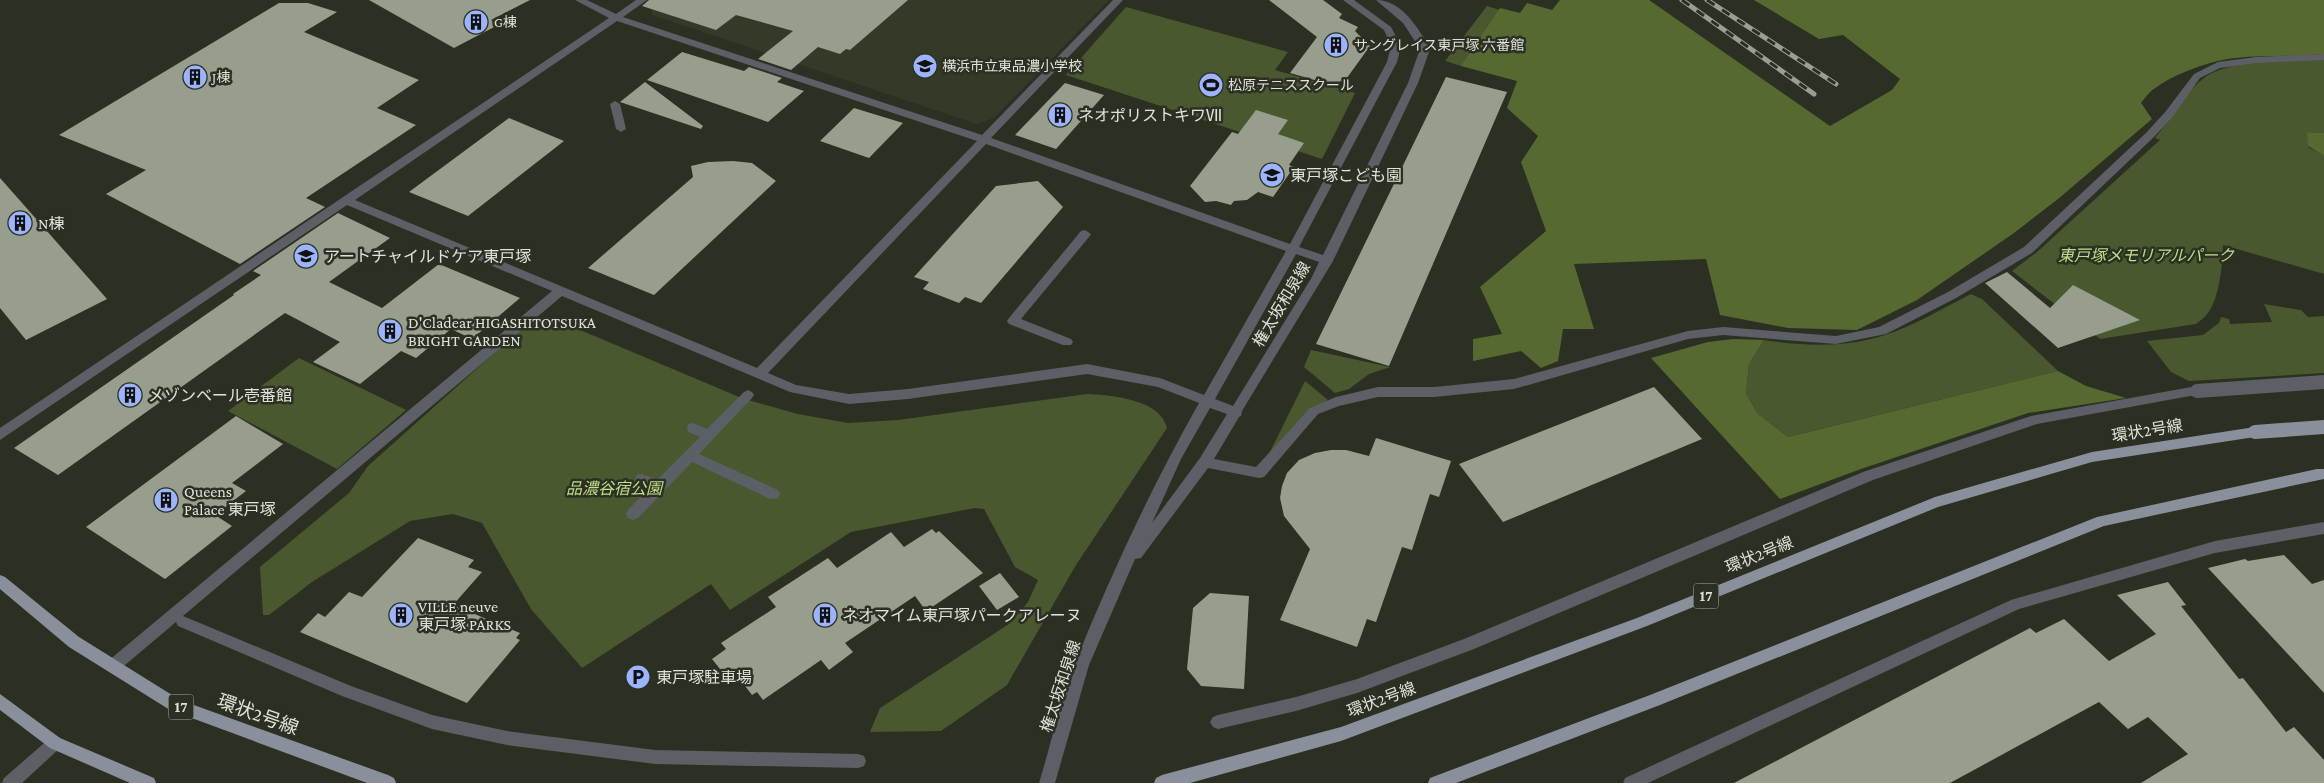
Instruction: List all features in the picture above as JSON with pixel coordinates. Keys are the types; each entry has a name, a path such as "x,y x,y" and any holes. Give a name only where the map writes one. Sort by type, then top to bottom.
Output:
{"main road":[{"name":"環状2号線","path":"1162,783 1341,734 1642,622 1935,502 2092,457 2254,432 2324,427"},
{"path":"1436,783 1655,700 2102,521 2320,474"},
{"name":"環状2号線","path":"0,582 74,642 175,705 388,783"},
{"path":"0,701 55,743 148,783"}],"street":[{"path":"580,0 617,18 986,140 1327,261"},
{"path":"0,435 642,0"},
{"path":"758,375 986,140 1118,0"},
{"name":"権太坂和泉線","path":"1047,783 1082,665 1121,574 1175,458 1292,250 1392,62 1396,46 1388,29 1348,0"},
{"name":"権太坂和泉線","path":"1121,574 1205,462 1327,261 1421,64 1425,49 1415,30 1405,17 1381,0"},
{"path":"1205,462 1259,473 1314,411 1336,402 1378,392 1434,392 1514,384 1688,335 1723,331 1836,340 1882,331 1952,295 2028,250 2151,134 2197,76 2218,65 2256,60 2324,57"},
{"path":"615,104 621,129"},
{"path":"348,201 794,389 849,399 908,394 1087,369 1160,383 1237,412"},
{"path":"1067,342 1013,321 1085,234"},
{"path":"113,666 561,290"},
{"path":"1218,722 1296,704 1366,683 1469,644 1868,476 2026,422 2197,392 2324,382"},
{"path":"633,514 748,394"},
{"path":"693,428 709,435"},
{"path":"690,455 773,494"},
{"path":"642,479 659,487"},
{"path":"1631,783 2016,604 2215,547 2324,528"},
{"path":"183,622 346,691 432,722 507,738 655,757 858,761"},
{"path":"10,783 55,743"}],"shaded area":[{"name":"横浜市立東品濃小学校","path":"660,0 1109,0 994,118 977,124 652,15 651,7"}],"green space":[{"path":"1560,0 1649,0 1830,126 1892,90 1900,79 1843,35 1819,39 1754,0 2324,0 2324,54 2226,59 2193,69 2162,83 2150,92 2141,103 2152,119 2058,199 2014,233 1917,300 1857,330 1788,328 1720,315 1706,259 1574,264 1594,329 1563,329 1558,361 1541,368 1521,351 1473,361 1473,339 1502,334 1480,287 1546,231 1521,162 1538,136 1507,108 1517,81 1461,66 1500,8 1520,13 1527,3 1552,10"},
{"path":"1487,6 1503,11 1462,66 1445,61"},
{"name":"松原テニススクール","path":"1126,7 1288,52 1275,70 1355,93 1322,159 1066,75"},
{"name":"東戸塚メモリアルパーク","path":"2324,59 2324,133 2308,132 2308,147 2324,156 2324,274 2223,245 2218,290 2212,307 2198,323 2100,339 2012,271 2037,252 2160,140 2155,138 2185,98 2204,78 2228,67 2244,64"},
{"path":"2307,132 2324,133 2324,156 2308,146"},
{"path":"1971,294 1982,299 2058,371 1788,437 1758,414 1746,393 1749,364 1764,340 1794,344 1825,345 1870,339 1906,327"},
{"path":"2264,304 2301,310 2308,317 2324,316 2324,373 2189,381 2171,372 2147,341 2203,335 2219,323 2221,317 2229,319 2230,324 2272,322"},
{"name":"品濃谷宿公園","path":"554,319 744,399 798,414 848,423 898,420 1087,394 1121,398 1145,405 1163,418 1167,428 1076,565 1007,685 941,731 870,732 880,708 1009,624 1028,602 1038,580 1015,567 984,509 975,508 851,532 730,610 711,584 582,668 531,609 482,523 453,514 410,521 312,582 269,615 263,615 260,567 349,493 368,466 528,323"},
{"path":"1733,339 1764,340 1749,364 1746,393 1758,414 1788,437 2058,371 2086,386 2126,398 2028,413 1861,469 1780,499 1651,358 1708,342"},
{"path":"1311,350 1390,367 1369,374 1349,389 1335,393 1304,367"},
{"path":"299,358 406,410 337,469 228,411"},
{"path":"1305,381 1328,400 1307,414 1266,460"}],"building":[{"path":"369,0 530,0 491,20 498,25 454,48"},
{"path":"649,0 908,0 850,50 846,49 840,54 818,47 791,70 758,59 793,31 736,15 716,30 642,6"},
{"name":"サングレイス東戸塚 六番館","path":"1269,0 1323,0 1342,14 1339,18 1358,27 1355,31 1370,46 1344,82 1340,81 1338,84 1334,83 1332,85 1290,73 1317,37"},
{"path":"279,3 308,3 337,12 304,32 419,80 377,108 416,125 306,198 325,207 240,264 106,194 146,170 59,135"},
{"path":"682,52 744,71 749,67 782,78 777,82 804,91 768,122 647,80"},
{"path":"1446,77 1507,92 1389,366 1316,344"},
{"path":"645,82 703,126 701,129 620,102"},
{"name":"ネオポリストキワⅦ","path":"1065,83 1104,95 1056,149 1015,135"},
{"path":"854,108 903,123 869,158 820,141"},
{"path":"1256,110 1288,120 1278,134 1304,143 1289,165 1294,167 1273,197 1258,192 1247,200 1234,201 1231,205 1216,201 1205,202 1190,186 1232,132 1238,134"},
{"path":"509,118 564,141 468,216 409,192"},
{"path":"733,161 752,163 776,181 654,295 588,268 693,177 691,166 708,162"},
{"path":"0,178 107,299 26,340 0,308"},
{"path":"1038,181 1063,207 981,303 965,297 959,303 923,289 929,282 914,277 996,186"},
{"path":"338,213 390,238 329,282 382,308 439,264 520,298 472,339 451,329 416,358 401,351 360,384 313,362 340,342 285,313 58,475 14,448 234,295 261,275 253,271"},
{"path":"2007,272 2050,308 2073,285 2140,320 2058,348 1985,283"},
{"path":"1654,387 1702,439 1503,522 1459,464"},
{"name":"Queens Palace 東戸塚","path":"236,416 283,444 232,483 246,491 215,515 232,526 165,579 86,527"},
{"path":"1376,438 1451,461 1439,497 1430,494 1412,550 1402,547 1376,622 1367,619 1357,647 1280,620 1310,549 1284,516 1280,498 1287,473 1299,460 1315,453 1331,450 1346,450 1369,456"},
{"name":"ネオマイム東戸塚パークアレーヌ","path":"932,529 936,533 939,531 983,573 926,611 915,596 845,643 853,652 829,670 821,660 763,700 757,692 752,695 736,674 728,679 712,659 726,649 721,643 776,607 768,597 828,558 837,568 891,532 904,547"},
{"name":"VILLE neuve 東戸塚 PARKS","path":"418,538 474,560 468,567 482,572 453,605 520,633 516,638 520,640 467,703 300,632 318,613 325,617 349,592 362,597"},
{"path":"2284,555 2312,584 2324,580 2324,693 2208,568 2245,559 2248,561"},
{"path":"1000,573 1019,597 997,610 979,586"},
{"path":"2168,582 2186,605 2181,606 2239,679 2243,678 2286,732 2294,727 2324,760 2324,783 2141,783 2188,754 2148,717 2128,729 2099,702 1950,783 1734,783 2030,628 2036,633 2064,619 2109,661 2156,634 2117,595"},
{"path":"1210,593 1249,596 1244,689 1201,686 1187,669 1193,608"}],"railway":[{"path":"1682,0 1814,94"},
{"path":"1707,0 1836,84"}],"place":[{"name":"G棟","path":"476,22"},
{"name":"サングレイス東戸塚 六番館","path":"1336,45"},
{"name":"横浜市立東品濃小学校","path":"925,66"},
{"name":"J棟","path":"195,77"},
{"name":"松原テニススクール","path":"1211,85"},
{"name":"ネオポリストキワⅦ","path":"1060,115"},
{"name":"東戸塚こども園","path":"1272,175"},
{"name":"N棟","path":"20,223"},
{"name":"アートチャイルドケア東戸塚","path":"306,256"},
{"name":"D'Cladear HIGASHITOTSUKA BRIGHT GARDEN","path":"390,331"},
{"name":"メゾンベール壱番館","path":"130,395"},
{"name":"Queens Palace 東戸塚","path":"166,500"},
{"name":"VILLE neuve 東戸塚 PARKS","path":"401,615"},
{"name":"ネオマイム東戸塚パークアレーヌ","path":"825,615"},
{"name":"東戸塚駐車場","path":"638,677"}]}
